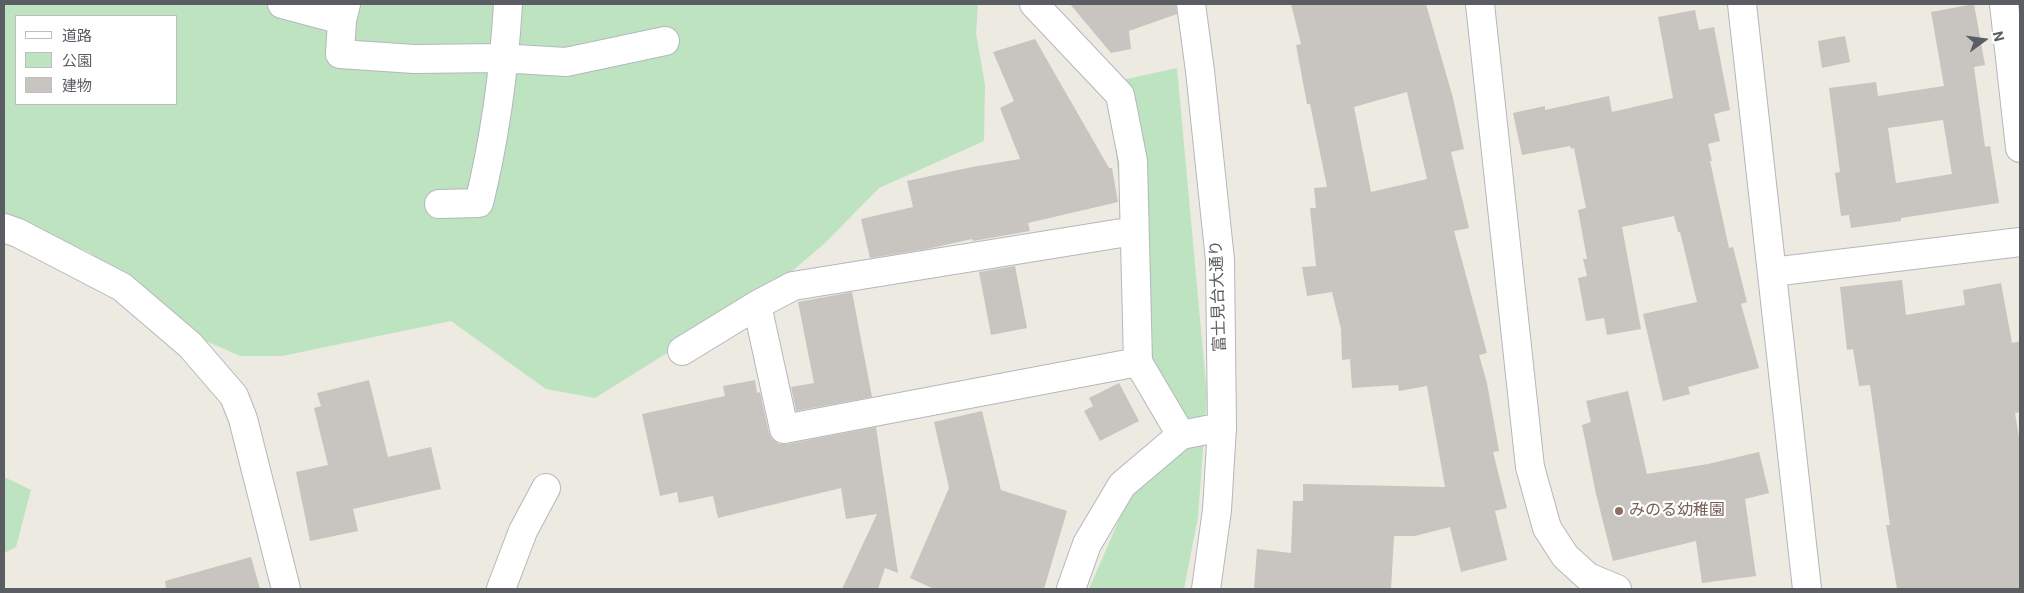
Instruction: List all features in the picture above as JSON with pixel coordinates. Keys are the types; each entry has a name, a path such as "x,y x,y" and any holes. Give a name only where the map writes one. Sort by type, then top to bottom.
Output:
{"street":[{"path":"282,4 344,12 340,54 414,59 504,59 566,62 665,40"},
{"path":"439,204 479,203 486,174 504,59 508,4"},
{"path":"1034,4 1120,95 1133,161 1138,362 1181,435"},
{"name":"富士見台大通り","path":"1191,4 1220,260 1222,426 1217,510 1206,589"},
{"path":"1480,4 1530,467 1547,528 1564,556 1588,577 1617,589"},
{"path":"1742,4 1807,589"},
{"path":"2004,4 2020,148"},
{"path":"4,228 18,232 122,287 190,345 234,396 243,419 286,589"},
{"path":"682,351 757,305 793,286 1134,231"},
{"path":"1772,272 2020,242"},
{"path":"757,305 784,429 1138,362"},
{"path":"1071,589 1087,544 1122,485 1181,435 1222,426"},
{"path":"501,589 523,531 546,488"}],"green space":[{"path":"4,4 978,4 976,33 985,85 984,141 879,188 825,243 777,284 595,398 546,389 451,321 282,356 240,356 195,336 89,252 4,215"},
{"path":"1177,68 1207,395 1198,517 1184,589 1089,589 1129,497 1181,435 1138,349 1108,83"},
{"path":"4,477 31,490 16,547 4,553"}],"building":[{"path":"1070,4 1176,4 1177,14 1129,31 1131,49 1111,53"},
{"path":"1291,4 1426,4 1453,98 1464,149 1451,152 1469,228 1454,231 1487,353 1479,355 1487,383 1499,451 1493,452 1507,508 1495,511 1507,560 1461,572 1450,527 1415,536 1394,536 1391,589 1254,589 1257,549 1291,553 1293,501 1303,501 1303,484 1445,487 1427,386 1399,391 1398,385 1352,388 1350,359 1342,360 1341,329 1332,292 1307,296 1302,267 1316,266 1310,208 1316,208 1314,188 1327,187 1310,104 1307,104 1296,45 1301,44","holes":["1407,92 1427,179 1371,192 1354,107"]},
{"path":"1974,4 1985,65 1974,67 1985,147 1990,146 1999,203 1901,218 1901,221 1851,228 1849,215 1841,216 1835,173 1840,172 1829,88 1876,82 1878,96 1944,86 1931,12","holes":["1943,120 1952,174 1896,183 1888,128"]},
{"path":"1695,10 1699,30 1714,27 1730,110 1714,114 1720,141 1708,144 1729,248 1733,247 1747,302 1741,304 1759,368 1688,387 1690,394 1663,401 1643,314 1697,302 1680,232 1678,232 1674,216 1622,227 1641,329 1607,335 1604,318 1586,321 1578,278 1587,276 1583,259 1587,259 1578,210 1586,208 1574,148 1571,149 1570,146 1522,155 1513,113 1545,106 1545,110 1609,96 1612,112 1673,98 1658,17"},
{"path":"1845,36 1850,62 1822,68 1818,41"},
{"path":"1035,39 1109,168 1112,168 1118,202 1028,223 1030,231 973,241 972,239 927,249 870,258 861,219 913,207 907,181 1020,159 1000,108 1014,101 993,52"},
{"path":"1015,266 1027,328 991,335 979,272"},
{"path":"1902,280 1906,315 1965,305 1963,290 2001,283 2012,343 2020,341 2020,412 2015,413 2020,443 2020,589 1897,589 1886,525 1890,525 1870,385 1859,386 1853,349 1847,350 1840,287"},
{"path":"852,292 872,397 796,411 791,387 814,383 798,302"},
{"path":"369,380 388,457 431,447 441,489 353,509 358,531 310,541 296,472 328,465 314,408 321,406 317,393"},
{"path":"755,380 757,393 760,392 769,433 772,439 779,444 876,427 898,573 885,568 878,589 842,589 877,514 846,519 841,488 718,518 713,496 679,503 677,492 660,496 642,414 725,396 723,386"},
{"path":"1119,383 1139,421 1100,441 1084,411 1093,406 1089,398"},
{"path":"1628,391 1647,474 1708,464 1759,452 1769,493 1745,499 1756,576 1702,583 1696,541 1613,561 1596,494 1582,425 1591,422 1586,401"},
{"path":"982,411 1001,490 1067,511 1044,589 934,589 910,578 949,488 934,422"},
{"path":"251,557 260,589 166,589 165,581"}],"place":[{"name":"みのる幼稚園","path":"1619,511"}]}
